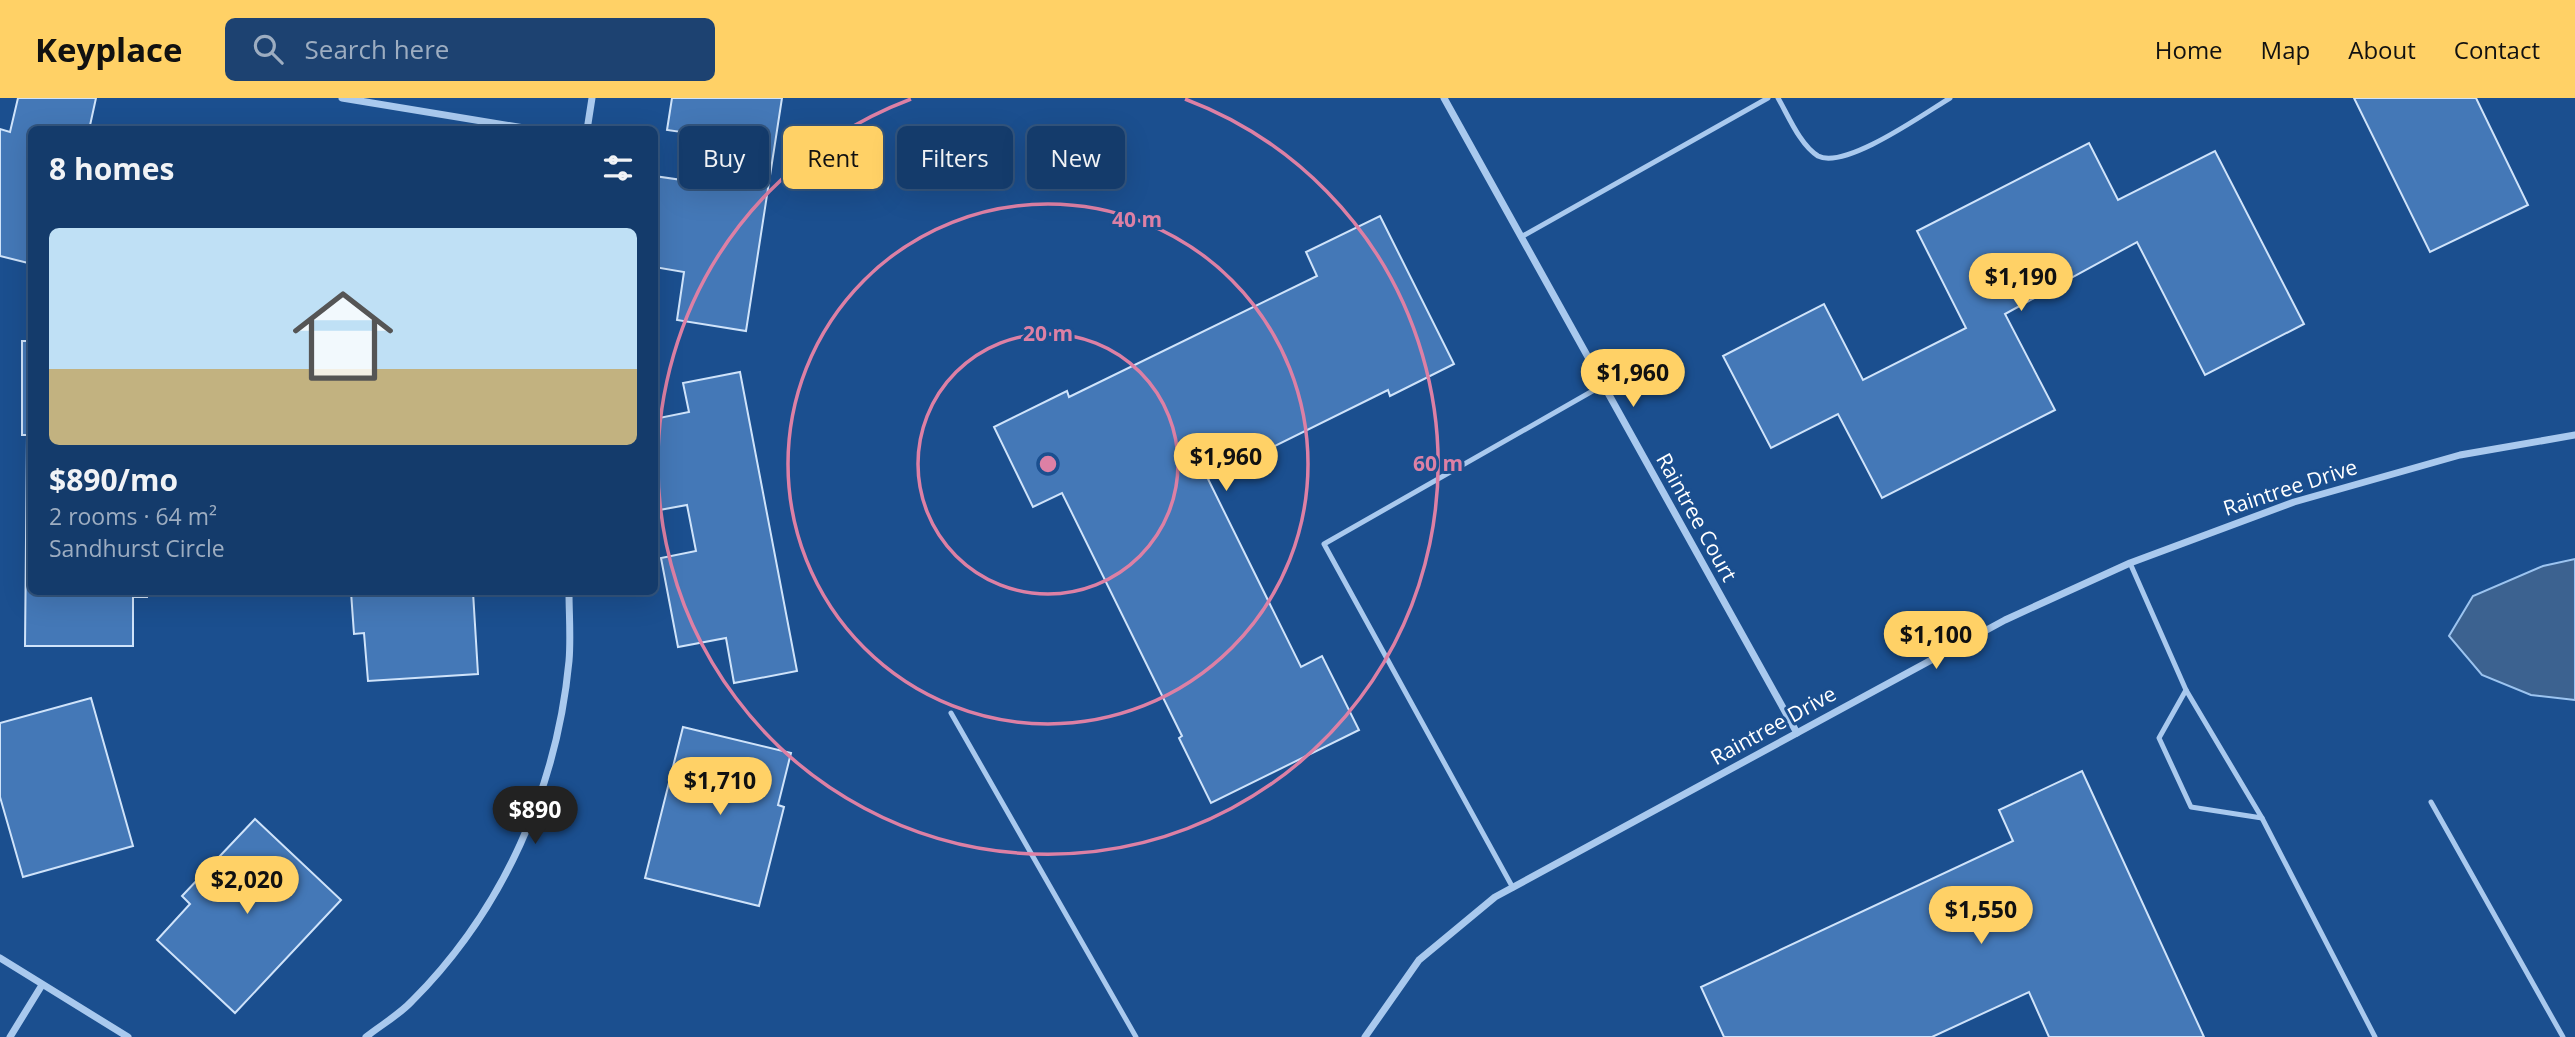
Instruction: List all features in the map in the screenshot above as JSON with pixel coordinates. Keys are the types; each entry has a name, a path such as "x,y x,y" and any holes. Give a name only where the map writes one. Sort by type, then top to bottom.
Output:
{"street":[{"path":"342,98 512,126"},
{"path":"588,126 592,98"},
{"name":"Raintree Court","path":"1444,98 1797,733"},
{"name":"Raintree Drive","path":"1365,1037 1419,960 1495,897 1891,679 2005,620 2130,563 2294,502 2396,471 2575,435"},
{"path":"366,1037 412,1002 472,929 504,878 530,824 550,768 562,717 569,658 569,595"},
{"path":"0,958 128,1037"},
{"path":"10,1037 42,985"}],"lane":[{"path":"1521,237 1768,98"},
{"path":"1777,98 1806,144 1819,156 1835,159 1862,150 1941,100 1950,98"},
{"path":"1513,888 1324,544 1603,385"},
{"path":"2130,563 2186,690 2262,818 2375,1037"},
{"path":"2186,690 2159,738 2191,807 2262,818"},
{"path":"951,713 1136,1037"},
{"path":"2431,802 2563,1037"}],"water":[{"path":"2575,559 2575,700 2531,695 2482,675 2449,636 2473,596 2543,566"}],"building":[{"path":"18,98 96,98 90,126 28,126 28,263 0,256 0,129 10,132"},
{"path":"672,98 782,98 769,182 769,126 679,126 679,132 667,130"},
{"path":"2354,98 2476,98 2528,205 2430,252"},
{"path":"2089,143 2118,200 2215,151 2304,324 2205,375 2137,242 2005,314 2055,410 1882,498 1838,414 1771,448 1723,356 1824,304 1863,380 1966,328 1917,231"},
{"path":"658,177 679,180 679,189 768,189 746,331 677,320 684,272 658,268"},
{"path":"1380,216 1454,364 1390,396 1388,390 1208,479 1301,667 1322,656 1359,730 1211,803 1179,738 1182,736 1062,493 1033,507 994,427 1067,391 1069,397 1317,276 1306,252"},
{"path":"22,341 28,341 28,595 147,595 133,597 133,646 25,646 27,435 22,435"},
{"path":"740,372 797,671 734,683 726,638 678,647 661,558 696,551 687,505 658,510 658,418 689,412 683,383"},
{"path":"351,595 473,595 478,674 368,681 364,633 354,634"},
{"path":"91,698 133,846 23,877 0,797 0,723"},
{"path":"683,727 791,753 778,805 784,807 759,906 645,878"},
{"path":"2082,771 2204,1037 2049,1037 2029,992 1932,1037 1724,1037 1701,987 2013,841 1999,810"},
{"path":"255,819 341,900 235,1013 157,940 190,904 182,896"}]}
